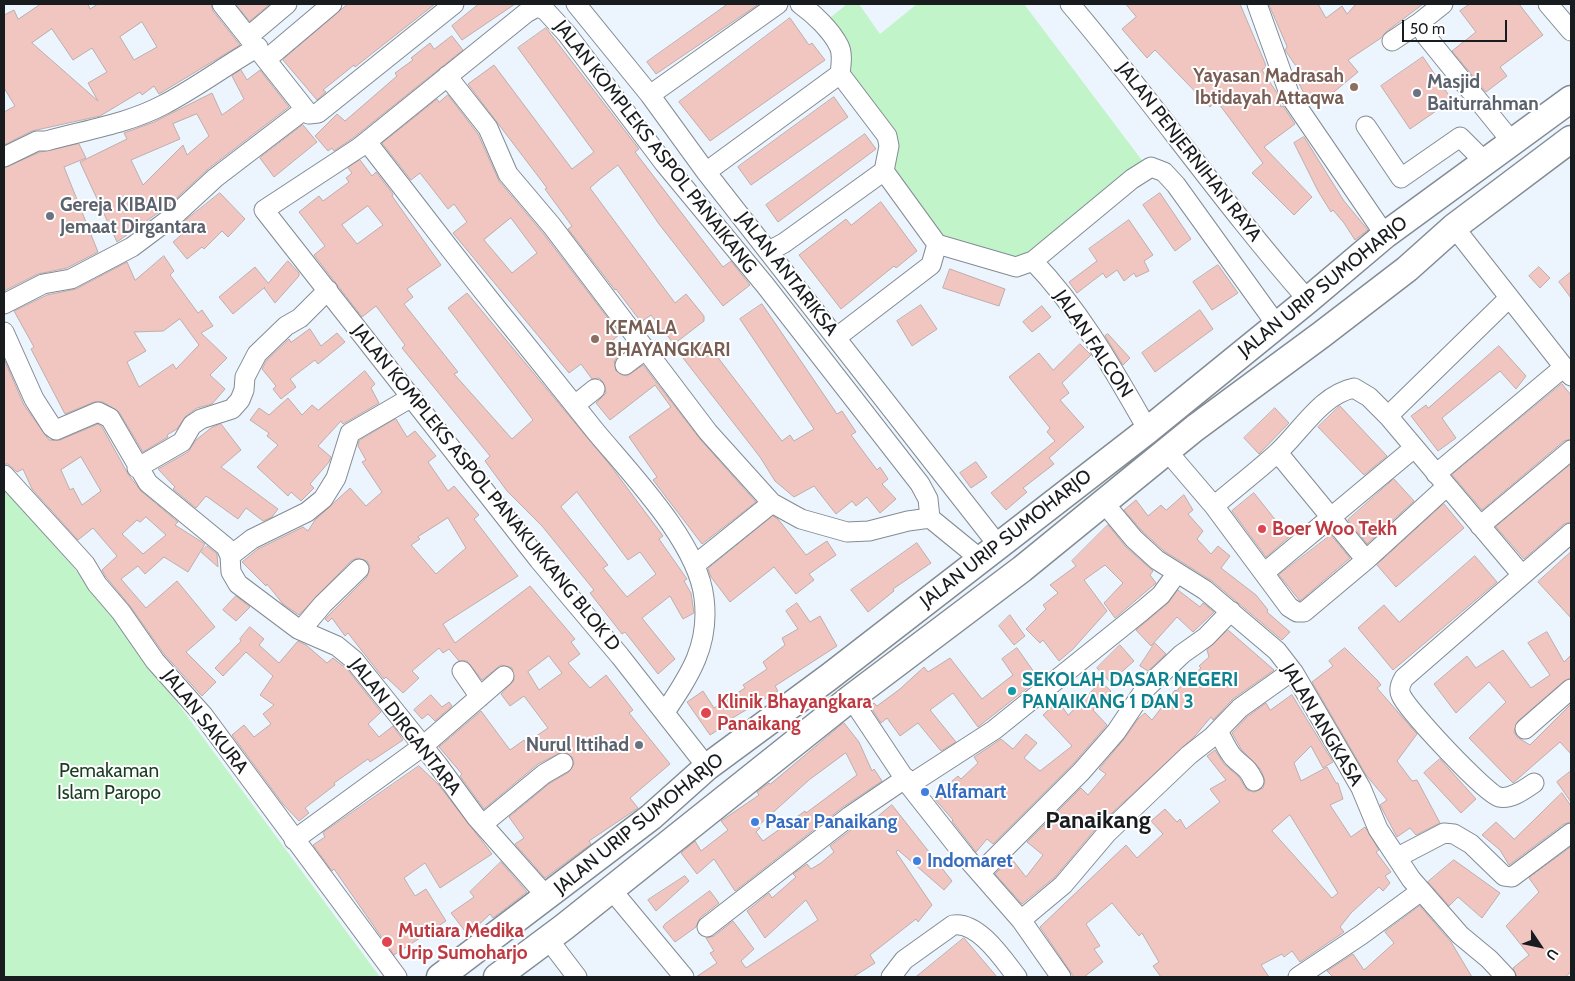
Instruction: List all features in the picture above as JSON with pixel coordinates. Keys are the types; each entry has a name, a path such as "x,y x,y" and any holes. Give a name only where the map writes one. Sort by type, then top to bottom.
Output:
{"highway":[{"name":"JALAN URIP SUMOHARJO","path":"440,977 548,897 651,817 707,767 828,677 1148,430 1385,235 1571,99"},
{"name":"JALAN URIP SUMOHARJO","path":"497,977 548,939 851,698 1014,575 1167,451 1392,281 1454,227 1571,140"},
{"path":"1434,201 1454,227"},
{"path":"1148,430 1167,451"}],"street":[{"path":"222,4 258,47 304,110 309,114 318,113 454,4"},
{"path":"258,47 287,4"},
{"path":"4,157 37,141 46,141 135,118 164,105 219,69 332,4"},
{"name":"JALAN ANTARIKSA","path":"576,4 650,95 706,172 837,337 989,552"},
{"path":"650,95 778,4"},
{"path":"769,251 784,243 884,171 889,146 887,136 840,74 842,59 839,46 812,12 800,4"},
{"name":"JALAN PENJERNIHAN RAYA","path":"1070,4 1112,53 1267,254 1308,300"},
{"path":"1257,4 1290,96 1385,235"},
{"path":"1392,41 1443,4"},
{"path":"1548,4 1571,31"},
{"name":"JALAN KOMPLEKS ASPOL PANAIKANG","path":"264,210 367,142 526,13 537,7 545,10 578,49 664,163 765,285 920,484 928,499 930,518"},
{"path":"1419,23 1426,36 1512,142"},
{"path":"706,172 840,74"},
{"path":"447,76 488,128 508,174 552,226 708,432 772,503 801,520 847,532 869,531 908,521 930,518 989,552"},
{"path":"4,304 44,284 71,279 132,247 176,214 215,178 304,110"},
{"path":"1366,126 1401,178 1460,137 1485,162"},
{"path":"367,142 639,484 684,543 696,564 704,596 705,635 692,669 665,712"},
{"path":"884,171 936,244 1016,267 1033,261 1132,179 1151,167 1164,172 1176,185 1276,324"},
{"name":"JALAN KOMPLEKS ASPOL PANAKUKKANG BLOK D","path":"264,210 539,560 665,712 707,767"},
{"path":"1167,451 1214,506 1289,607 1297,612 1304,612 1366,560 1441,480 1568,372 1508,299 1454,227"},
{"path":"837,337 931,266 936,244"},
{"name":"JALAN FALCON","path":"1033,261 1072,306 1115,373 1148,430"},
{"path":"137,468 182,442 192,425 201,419 232,409 240,400 244,390 245,377 257,354 286,326 300,318 328,290"},
{"path":"1388,416 1508,299"},
{"name":"JALAN DIRGANTARA","path":"4,332 34,399 52,427 56,430 63,429 92,413 104,414 110,418 137,468 156,491 222,543 230,556 230,572 238,584 301,630 337,646 354,660 483,824 548,897"},
{"path":"625,365 646,349"},
{"path":"1214,506 1278,453 1325,404 1341,391 1354,388 1369,397 1388,416 1522,575"},
{"path":"575,405 595,389"},
{"path":"230,556 271,528 316,505 336,478 350,433 412,398"},
{"path":"1264,573 1414,448"},
{"path":"1480,526 1571,450"},
{"path":"1278,453 1366,560"},
{"name":"JALAN SAKURA","path":"4,475 85,564 97,584 122,612 155,660 203,715 397,977"},
{"path":"696,564 772,503"},
{"name":"JALAN ANGKASA","path":"1104,503 1134,540 1157,560 1205,590 1277,651 1292,671 1361,788 1378,829 1421,891 1460,935 1490,959 1506,977"},
{"path":"1534,783 1506,797 1498,797 1491,792 1476,780 1412,710 1401,695 1400,686 1409,674 1571,533"},
{"path":"301,630 323,604 359,569"},
{"path":"707,927 850,816 994,730 1161,595 1177,573"},
{"path":"981,872 1081,772 1116,732 1145,689 1182,654 1206,637 1231,611"},
{"path":"462,671 480,697"},
{"path":"1021,920 1063,884 1107,833 1189,755 1218,731 1240,708 1292,671"},
{"path":"294,840 423,746 504,676"},
{"path":"1525,730 1571,689"},
{"path":"851,698 907,782 965,856 981,872 1021,920 1061,977"},
{"path":"1218,731 1233,757 1249,769 1254,782"},
{"path":"483,824 544,774 563,763"},
{"path":"1398,857 1444,833 1454,834 1471,844 1504,876 1512,877 1571,832"},
{"path":"610,888 684,977"},
{"path":"1298,977 1361,935 1421,891"},
{"path":"891,977 904,960 953,925 962,924 970,927 984,939 1017,977"},
{"path":"548,939 576,977"}],"green space":[{"path":"847,4 859,4 880,34 917,4 1024,4 1144,163 1025,263 940,245 891,174 899,145 850,77 826,21"},
{"name":"Pemakaman Islam Paropo","path":"4,477 156,674 380,977 4,977"}],"building":[{"path":"41,4 88,4 90,9 98,4 211,4 213,11 240,45 159,94 154,86 142,95 140,92 100,116 32,131 4,145 4,112 15,106 4,88 4,15 14,10 18,19","holes":["142,22 157,47 134,60 120,37","52,29 73,60 92,48 107,72 88,83 98,101 32,43"]},
{"path":"236,4 270,4 250,21"},
{"path":"348,4 435,4 323,90 326,92 317,100 283,60"},
{"path":"479,4 515,4 462,40 452,26"},
{"path":"728,4 759,4 656,74 647,62"},
{"path":"1126,4 1240,4 1265,63 1266,67 1262,70 1277,93 1281,107 1283,106 1295,124 1264,147 1312,197 1294,215 1252,173 1263,163 1216,100 1210,107 1155,50 1147,58 1122,29 1136,17"},
{"path":"1269,4 1318,4 1326,18 1342,6 1347,14 1356,4 1423,4 1386,32 1381,38 1348,60 1358,72 1329,96 1310,105 1294,74 1300,72 1285,50 1287,47"},
{"path":"1470,4 1519,4 1543,35 1500,67 1507,76 1486,92 1452,51 1476,32 1460,11"},
{"path":"790,18 809,45 812,43 825,60 710,141 679,102"},
{"path":"546,28 639,149 635,152 723,267 731,261 750,285 723,306 659,224 618,165 590,188 675,303 686,294 704,316 704,321 674,344 651,315 641,322 615,290 568,229 572,226 545,189 547,188 468,84 494,65 572,169 594,152 518,48"},
{"path":"452,36 463,50 353,138 334,151 332,148 328,151 315,136 337,114 345,121 397,76 395,73 413,60 411,58 430,43 434,49"},
{"name":"Masjid Baiturrahman","path":"1423,57 1452,100 1410,129 1381,86"},
{"path":"241,70 247,80 260,70 289,107 208,169 169,205 117,242 80,162 127,139 124,133 154,122 212,93 222,115 244,99 232,76","holes":["197,114 209,136 187,155 183,145 143,185 131,160 180,139 173,124"]},
{"path":"448,95 478,134 499,181 543,233 620,334 613,340 623,353 614,361 616,371 627,376 643,365 700,439 756,502 702,544 653,480 657,477 629,437 671,407 655,385 610,420 596,403 606,393 603,382 599,378 592,379 581,364 569,373 453,233 467,222 454,204 448,209 420,173 411,180 382,143 437,99 439,102","holes":["511,218 537,253 512,273 484,240"]},
{"path":"834,97 848,117 751,185 738,167"},
{"path":"303,125 317,142 274,177 260,158"},
{"path":"865,134 876,149 778,222 766,205"},
{"path":"1304,137 1344,201 1368,230 1355,240 1333,210 1331,212 1318,191 1294,143"},
{"path":"79,144 86,158 64,167 98,252 67,268 38,274 4,291 4,168 40,152"},
{"path":"360,160 372,176 376,172 441,265 407,289 413,297 404,304 458,372 454,374 512,439 533,420 448,308 467,293 610,465 663,536 659,539 687,579 684,581 691,593 694,613 683,619 670,596 642,618 675,659 658,674 625,632 622,634 590,593 594,590 542,526 507,491 485,461 490,456 402,348 405,345 376,306 362,317 314,255 325,246 299,212 319,196 323,201 349,182 346,178 352,173 348,168","holes":["368,206 383,225 357,244 342,225","577,492 628,560 640,552 656,574 627,597 603,568 608,565 561,507"]},
{"path":"220,193 245,219 228,237 222,231 204,249 202,247 187,259 173,242 186,231 180,225"},
{"path":"1160,193 1191,239 1175,251 1143,205"},
{"path":"881,202 917,251 896,268 894,266 841,309 799,255 846,219 851,225"},
{"path":"1129,220 1153,255 1144,261 1149,271 1136,277 1134,273 1124,281 1117,270 1106,278 1103,273 1077,293 1069,282 1097,261 1089,249"},
{"path":"164,256 174,271 170,275 198,313 202,310 213,326 201,333 227,358 210,375 225,389 212,404 197,408 186,416 177,429 167,435 168,437 143,452 119,412 103,402 94,402 65,414 31,349 34,347 14,311 47,295 76,289 127,262 135,280","holes":["180,319 199,345 176,369 173,364 139,387 127,362 146,351 134,332 163,331"]},
{"path":"288,261 299,273 299,276 275,303 265,287 233,314 219,297 255,267 268,283"},
{"path":"1218,265 1238,293 1212,310 1193,282"},
{"path":"1539,267 1550,278 1540,288 1529,276"},
{"path":"950,269 1005,289 999,306 943,288"},
{"path":"1571,272 1571,298 1559,282"},
{"path":"762,304 837,414 842,411 856,432 851,435 877,470 880,467 888,479 882,484 896,499 880,513 867,497 856,506 852,501 836,514 814,486 794,497 775,481 760,457 683,358 706,342 782,441 790,435 794,441 814,429 740,319"},
{"path":"921,305 937,329 912,346 897,321"},
{"path":"1042,306 1051,317 1032,332 1023,322"},
{"path":"1200,310 1213,329 1155,372 1142,353"},
{"path":"310,329 321,346 337,333 345,342 318,364 315,360 290,379 296,387 281,399 273,389 276,386 262,369 266,361 289,339 291,342"},
{"path":"1108,334 1130,358 1123,365 1105,336"},
{"path":"1080,344 1091,355 1062,383 1069,393 1060,400 1084,427 1049,458 1054,464 1023,488 1027,492 1006,510 991,493 1055,441 1047,432 1050,428 1009,377 1039,353 1053,370"},
{"path":"1499,346 1526,376 1516,389 1500,371 1442,418 1456,438 1438,451 1411,416 1426,405 1428,408"},
{"path":"4,359 24,405 49,440 60,440 98,424 102,427 128,474 141,491 178,522 175,525 205,544 188,572 164,557 145,574 138,566 121,579 146,608 177,581 215,627 186,652 216,682 202,696 164,654 130,606 106,577 102,570 117,556 93,528 78,540 32,489 23,469 17,472 8,464 4,464","holes":["81,457 101,491 82,505 73,488 70,490 61,470","146,517 166,535 143,554 122,534 137,520 140,522"]},
{"path":"365,371 375,384 371,388 379,403 343,424 341,421 318,446 331,457 310,484 314,488 301,501 291,492 288,496 257,467 278,445 267,436 269,433 250,420 259,408 269,415 288,398 302,415 312,405 318,410"},
{"path":"1562,384 1571,395 1571,439 1564,441 1482,510 1452,475"},
{"path":"1340,406 1387,456 1364,475 1318,427"},
{"path":"1275,408 1289,423 1259,454 1244,438"},
{"path":"396,419 407,437 415,431 436,456 428,462 448,491 454,486 479,515 474,519 518,576 443,624 455,643 530,586 575,639 571,642 580,654 568,663 590,688 606,675 633,710 629,713 670,764 630,798 638,808 589,841 591,844 545,878 515,844 524,838 509,817 550,783 569,772 574,763 572,757 562,752 538,764 484,809 460,776 462,774 439,747 481,711 510,750 524,740 526,743 548,728 524,696 510,706 501,694 514,680 512,668 501,665 482,680 467,661 459,661 449,649 443,653 439,648 412,671 419,678 403,693 386,677 384,679 348,633 345,636 332,618 328,622 325,619 367,577 370,567 367,561 357,558 351,561 299,615 283,604 267,584 266,586 242,562 258,549 303,527 308,531 315,520 350,488 366,506 382,492 362,462 366,460 358,446 359,441","holes":["448,518 466,548 436,574 411,545 420,539 418,537","549,656 562,673 539,690 528,672"]},
{"path":"221,424 241,450 221,467 278,509 272,517 263,521 246,508 238,519 206,496 196,508 173,489 175,487 158,469 188,452 196,440 211,428"},
{"path":"976,462 987,477 971,488 960,473"},
{"path":"1571,464 1571,522 1564,524 1524,559 1496,527"},
{"path":"1394,479 1414,501 1367,544 1348,520"},
{"name":"Boer Woo Tekh","path":"1254,493 1289,537 1266,557 1232,511"},
{"path":"1184,495 1193,510 1188,514 1203,531 1197,539 1211,554 1218,546 1230,556 1221,568 1256,595 1268,610 1267,612 1290,632 1282,640 1212,581 1164,551 1142,531 1124,510 1136,500 1148,516 1161,505 1166,510"},
{"path":"1444,504 1464,528 1396,587 1377,565"},
{"path":"773,516 778,519 806,555 827,541 836,555 809,574 814,580 796,594 774,567 730,602 711,577 708,569"},
{"path":"1108,525 1126,547 1153,571 1150,575 1156,583 1115,618 1104,603 1123,583 1105,565 1084,580 1107,611 1073,649 1059,661 1043,640 1040,643 1026,629 1046,609 1043,605 1058,593 1050,585 1076,566 1072,561"},
{"path":"1331,535 1350,558 1300,601 1279,575"},
{"path":"917,543 931,563 893,589 894,591 868,612 851,590"},
{"path":"207,546 217,554 218,567 201,552"},
{"path":"1571,552 1571,618 1538,582"},
{"path":"1475,556 1497,582 1393,670 1358,628 1384,605 1399,622"},
{"path":"1178,590 1200,607 1203,603 1214,612 1193,632 1177,617 1151,646 1136,630 1168,603"},
{"path":"236,596 250,607 236,621 223,610"},
{"path":"797,603 810,622 820,616 837,646 775,686 778,691 724,723 726,725 710,735 687,702 703,691 714,708 745,688 743,685 767,669 763,662 785,645 782,638 798,629 786,611"},
{"path":"1010,615 1025,636 1014,645 999,626"},
{"path":"250,627 264,639 259,645 279,663 298,641 306,645 327,663 333,658 347,669 381,712 368,724 379,737 393,726 403,740 370,762 368,759 334,783 335,785 305,808 309,813 299,821 283,804 232,735 244,725 254,737 271,724 263,714 274,705 260,695 273,676 246,652 223,676 215,668 241,641 240,639"},
{"path":"1228,630 1274,670 1233,699 1213,720 1211,717 1195,736 1099,825 1055,877 1022,904 995,874 1011,858 1026,877 1043,855 1027,842 1081,788 1088,795 1106,774 1099,769 1138,719 1145,713 1152,720 1175,690 1201,668 1199,666 1209,657 1207,650"},
{"path":"1547,632 1564,662 1571,655 1571,678 1564,681 1518,721 1514,732 1517,737 1530,745 1571,704 1571,754 1560,742 1513,783 1469,738 1506,702 1489,682 1456,713 1434,684 1467,656 1476,668 1503,650 1531,688 1550,675 1528,643"},
{"path":"1155,643 1166,654 1148,671 1140,666"},
{"path":"1120,645 1134,661 1110,682 1097,668"},
{"path":"1017,648 1039,679 978,727 953,693 930,710 956,742 941,751 918,723 900,736 887,718 881,723 870,706 874,703 877,706 900,689 924,667 928,672 950,658 982,699 1013,675 1002,659"},
{"path":"1345,648 1378,681 1381,685 1377,688 1417,734 1397,761 1412,781 1417,780 1440,823 1416,835 1410,828 1397,837 1380,805 1387,800 1366,775 1312,682 1333,666 1329,661"},
{"path":"1101,682 1111,691 1093,710 1107,725 1073,764 993,844 987,839 976,852 953,820 933,797 958,776 961,779 978,763 974,757 1001,739 1013,749 1026,734 1037,743 1024,758 1040,771 1072,746 1043,715 1058,701 1068,715"},
{"path":"431,695 442,707 449,702 452,706 435,721 428,714 422,719 414,710"},
{"path":"1292,695 1333,762 1323,768 1311,746 1294,763 1301,781 1327,767 1336,783 1338,783 1343,799 1330,805 1351,837 1365,827 1379,850 1376,852 1391,872 1385,876 1390,883 1383,891 1379,887 1351,913 1340,927 1344,932 1300,962 1292,951 1284,957 1282,954 1261,965 1269,977 1161,977 1153,966 1159,962 1142,933 1139,936 1112,903 1086,924 1100,946 1094,949 1103,962 1084,977 1074,977 1040,927 1126,845 1137,858 1163,834 1151,821 1165,809 1177,822 1180,819 1186,829 1220,802 1210,789 1226,780 1207,756 1215,750 1224,764 1239,777 1247,790 1254,792 1263,788 1265,781 1261,770 1241,749 1232,733 1247,717 1266,703 1270,710","holes":["1290,815 1338,893 1332,898 1272,831"]},
{"path":"844,723 859,742 872,771 874,769 882,781 843,807 735,891 714,859 697,874 681,853 695,841 701,851 728,830 721,821 759,795 757,792 770,784","holes":["846,753 857,775 806,813 805,811 763,841 756,832 760,828 758,826 809,780"]},
{"path":"1440,759 1476,799 1461,813 1424,773"},
{"path":"419,766 438,784 492,854 440,888 425,863 404,878 415,896 426,889 446,921 394,955 334,869 332,871 313,845 325,837 323,833"},
{"path":"1571,771 1571,802 1557,782"},
{"path":"1562,793 1571,806 1571,822 1564,824 1509,865 1500,850 1482,835 1496,822 1514,839"},
{"path":"892,805 952,881 944,890 898,850 896,852 932,905 918,922 916,919 870,955 875,963 853,977 696,977 717,963 710,953 714,951 706,938 714,936 733,921 754,949 741,961 746,968 818,920 806,900 765,938 747,911 769,893 772,898 796,877 793,874 807,864 811,869 821,863 834,852 830,846 864,820 867,825"},
{"path":"1571,847 1571,972 1565,977 1517,977 1513,968 1529,955 1506,926 1539,892 1529,878"},
{"path":"1454,860 1500,893 1482,918 1458,897 1449,906 1428,882"},
{"path":"501,862 527,892 493,918 490,914 468,935 451,913 474,897 470,892"},
{"path":"685,876 689,881 656,911 648,900"},
{"path":"710,891 719,903 700,918 696,927 675,942 663,927 665,924"},
{"path":"1420,906 1451,942 1472,977 1333,977 1327,971 1353,954 1364,970 1394,943 1385,932"},
{"path":"964,938 997,977 916,977"}],"place":[{"name":"Yayasan Madrasah Ibtidayah Attaqwa","path":"1354,87"},
{"name":"Masjid Baiturrahman","path":"1417,93"},
{"name":"Gereja KIBAID Jemaat Dirgantara","path":"50,216"},
{"name":"KEMALA BHAYANGKARI","path":"595,339"},
{"name":"Boer Woo Tekh","path":"1262,529"},
{"name":"SEKOLAH DASAR NEGERI PANAIKANG 1 DAN 3","path":"1012,691"},
{"name":"Klinik Bhayangkara Panaikang","path":"706,713"},
{"name":"Nurul Ittihad","path":"639,745"},
{"name":"Alfamart","path":"925,792"},
{"name":"Pasar Panaikang","path":"755,822"},
{"name":"Indomaret","path":"917,861"},
{"name":"Mutiara Medika Urip Sumoharjo","path":"387,942"}],"district":[{"name":"Panaikang","path":"1098,821"}]}
